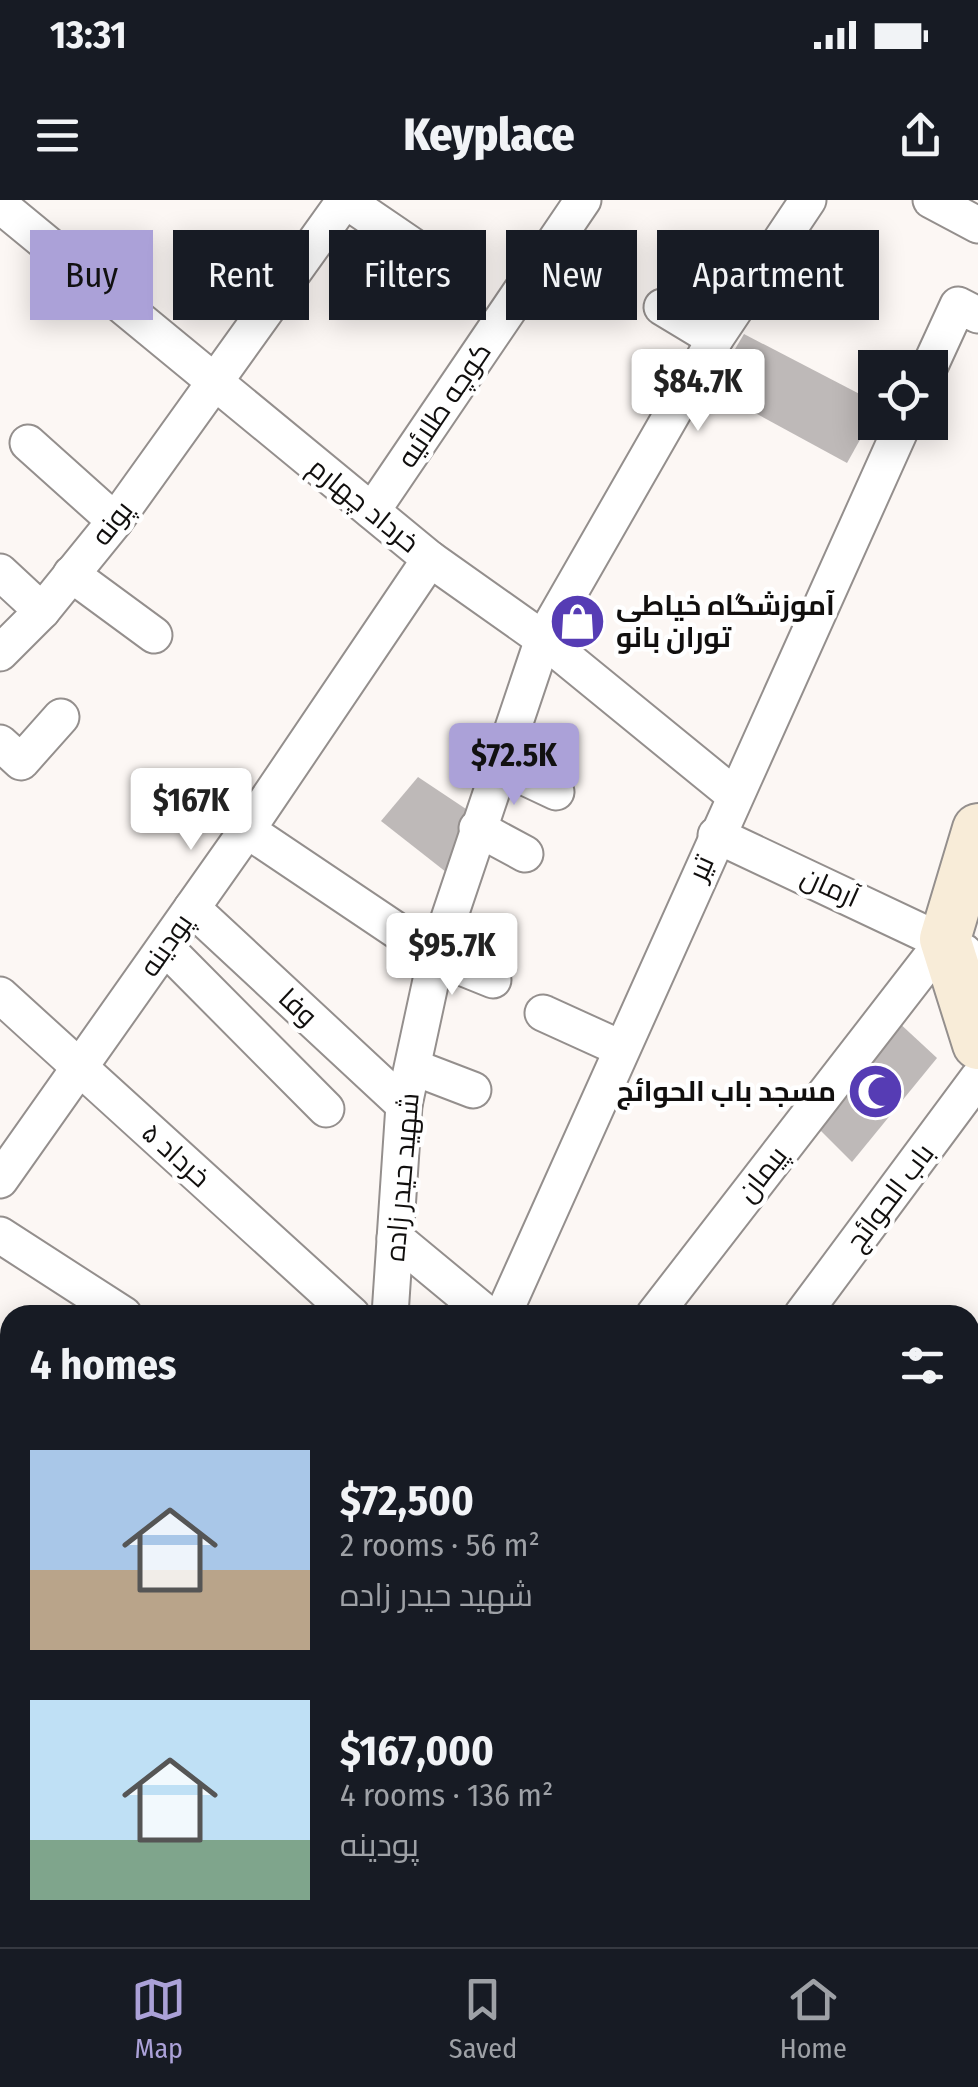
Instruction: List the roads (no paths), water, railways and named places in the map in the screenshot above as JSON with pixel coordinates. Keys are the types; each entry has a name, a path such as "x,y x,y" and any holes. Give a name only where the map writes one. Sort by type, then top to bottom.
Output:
{"street":[{"path":"345,200 390,230"},
{"name":"پونه","path":"2,646 42,610 115,521 345,200"},
{"name":"کوچه طلائیه","path":"372,511 584,200"},
{"name":"شهید حیدر زاده","path":"391,1305 404,1106 436,957 543,639 716,339 808,200"},
{"path":"932,200 978,225"},
{"name":"خرداد چهارم","path":"1,204 214,385 430,559 543,639 734,795"},
{"path":"942,350 968,310"},
{"path":"684,320 716,339"},
{"name":"تیر","path":"507,1305 896,440"},
{"path":"28,443 115,521"},
{"name":"پودینه","path":"0,1180 247,830 430,559"},
{"path":"0,572 42,610"},
{"path":"72,574 154,635"},
{"path":"0,743 21,762 61,717"},
{"path":"499,764 556,792"},
{"path":"478,828 525,854"},
{"path":"978,829 961,950 978,1044"},
{"path":"247,830 436,957 493,980"},
{"name":"آرمان","path":"716,835 961,950"},
{"name":"وفا","path":"192,908 404,1106"},
{"path":"165,947 326,1109"},
{"name":"پیمان","path":"662,1305 961,950"},
{"name":"خرداد ۵","path":"0,995 341,1305"},
{"path":"543,1013 620,1048"},
{"path":"413,1068 473,1090"},
{"name":"باب الحوائج","path":"809,1305 978,1078"},
{"path":"0,1235 108,1305"},
{"path":"395,1238 476,1305"}],"place":[{"name":"آموزشگاه خیاطی توران بانو","path":"577,621"},
{"name":"مسجد باب الحوائج","path":"875,1091"}]}
